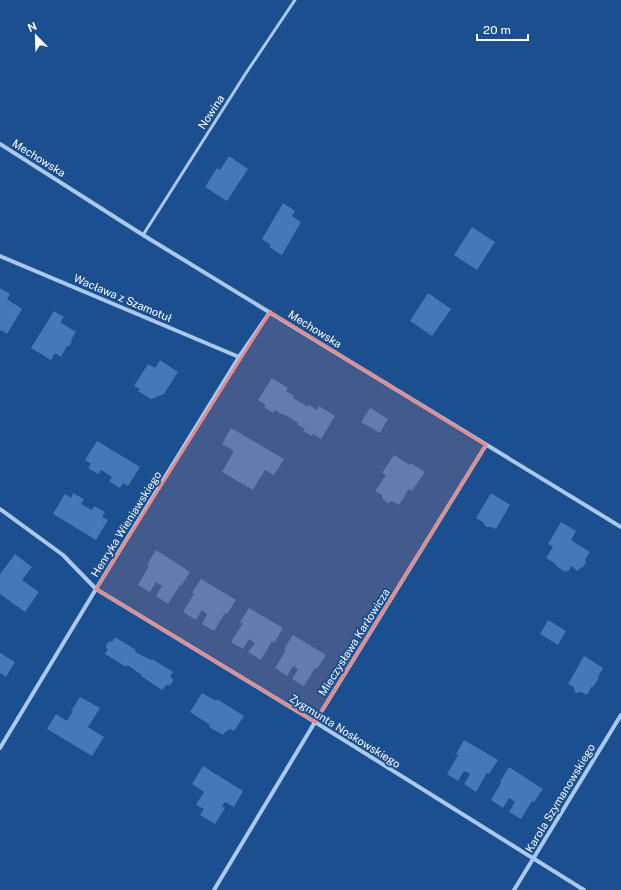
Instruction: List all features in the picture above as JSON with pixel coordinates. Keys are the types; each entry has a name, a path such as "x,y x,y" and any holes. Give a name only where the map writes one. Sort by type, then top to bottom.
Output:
{"street":[{"name":"Mechowska","path":"0,144 143,235 621,527"},
{"name":"Wacława z Szamotuł","path":"0,256 239,357"},
{"name":"Henryka Wieniawskiego","path":"0,748 239,357 270,312"},
{"name":"Mieczysława Karłowicza","path":"214,890 315,722 486,445"},
{"name":"Zygmunta Noskowskiego","path":"0,509 63,555 96,589 315,722 584,890"},
{"name":"Karola Szymanowskiego","path":"514,890 621,715"}],"lane":[{"name":"Nowina","path":"143,235 246,73 295,0"}],"highlighted area":[{"path":"270,312 486,445 315,722 96,589"}],"building":[{"path":"229,156 248,169 227,201 205,187 217,168 220,170"},
{"path":"283,203 295,211 292,216 301,222 282,255 269,247 271,245 262,239"},
{"path":"472,227 495,242 477,270 454,255"},
{"path":"0,288 10,294 7,299 22,309 7,334 1,330 0,332"},
{"path":"428,293 451,309 432,336 410,321"},
{"path":"54,311 64,317 60,322 76,332 71,340 72,342 69,346 67,346 61,357 55,353 51,360 31,348"},
{"path":"160,360 178,372 164,394 151,399 138,391 140,389 134,386 148,364 155,368"},
{"path":"272,378 288,388 286,391 294,396 293,398 308,407 309,405 317,410 319,406 335,416 321,439 313,434 312,436 303,431 305,429 284,414 283,415 275,410 273,413 264,407 266,405 258,400"},
{"path":"370,408 388,419 380,433 361,422"},
{"path":"231,428 284,459 274,475 265,470 253,490 222,472 234,451 222,444"},
{"path":"97,441 140,467 128,486 123,483 120,488 109,481 112,477 101,470 98,474 88,468 91,464 85,460"},
{"path":"394,455 425,472 412,491 409,489 399,505 392,501 388,503 383,499 382,495 375,491 386,475 382,473"},
{"path":"73,493 84,499 81,504 92,510 94,506 105,512 102,517 108,520 96,540 53,514 65,494 71,498"},
{"path":"491,493 510,505 496,529 485,526 483,522 476,518"},
{"path":"561,522 576,531 571,540 590,552 585,560 586,563 578,571 571,566 568,572 566,570 565,572 546,558 553,547 548,544"},
{"path":"156,550 190,572 168,604 156,596 162,586 156,582 150,592 138,585"},
{"path":"15,554 32,567 22,580 39,592 25,612 0,594 0,574"},
{"path":"201,579 236,600 227,614 225,613 214,631 202,624 207,614 202,610 196,620 183,612"},
{"path":"249,608 283,628 274,643 272,641 261,660 248,652 255,643 249,639 243,649 231,642 243,623 240,622"},
{"path":"548,620 566,631 558,645 540,634"},
{"path":"293,635 326,655 317,669 315,668 304,686 292,679 298,669 293,666 287,676 275,668"},
{"path":"115,637 136,650 135,652 151,660 152,659 173,672 170,677 173,681 170,685 166,685 162,690 141,676 142,675 135,670 127,665 126,667 105,654 108,649 106,648 106,645 108,642 112,642"},
{"path":"0,653 15,662 6,677 0,673"},
{"path":"584,656 603,668 598,677 599,678 587,695 581,692 575,693 574,687 568,684"},
{"path":"202,693 216,701 217,699 244,716 234,731 231,729 226,731 223,735 209,727 210,725 190,712"},
{"path":"80,697 100,708 88,727 104,737 92,756 47,729 56,714 67,721 73,711 71,711"},
{"path":"464,740 498,760 489,774 487,773 476,792 464,784 470,774 464,771 458,781 447,774 458,755 456,754"},
{"path":"203,766 243,791 234,807 225,802 222,806 225,808 215,824 200,815 204,809 196,805 204,792 192,784"},
{"path":"509,767 543,789 534,802 532,801 521,819 509,812 515,802 509,798 503,808 491,800"}]}
